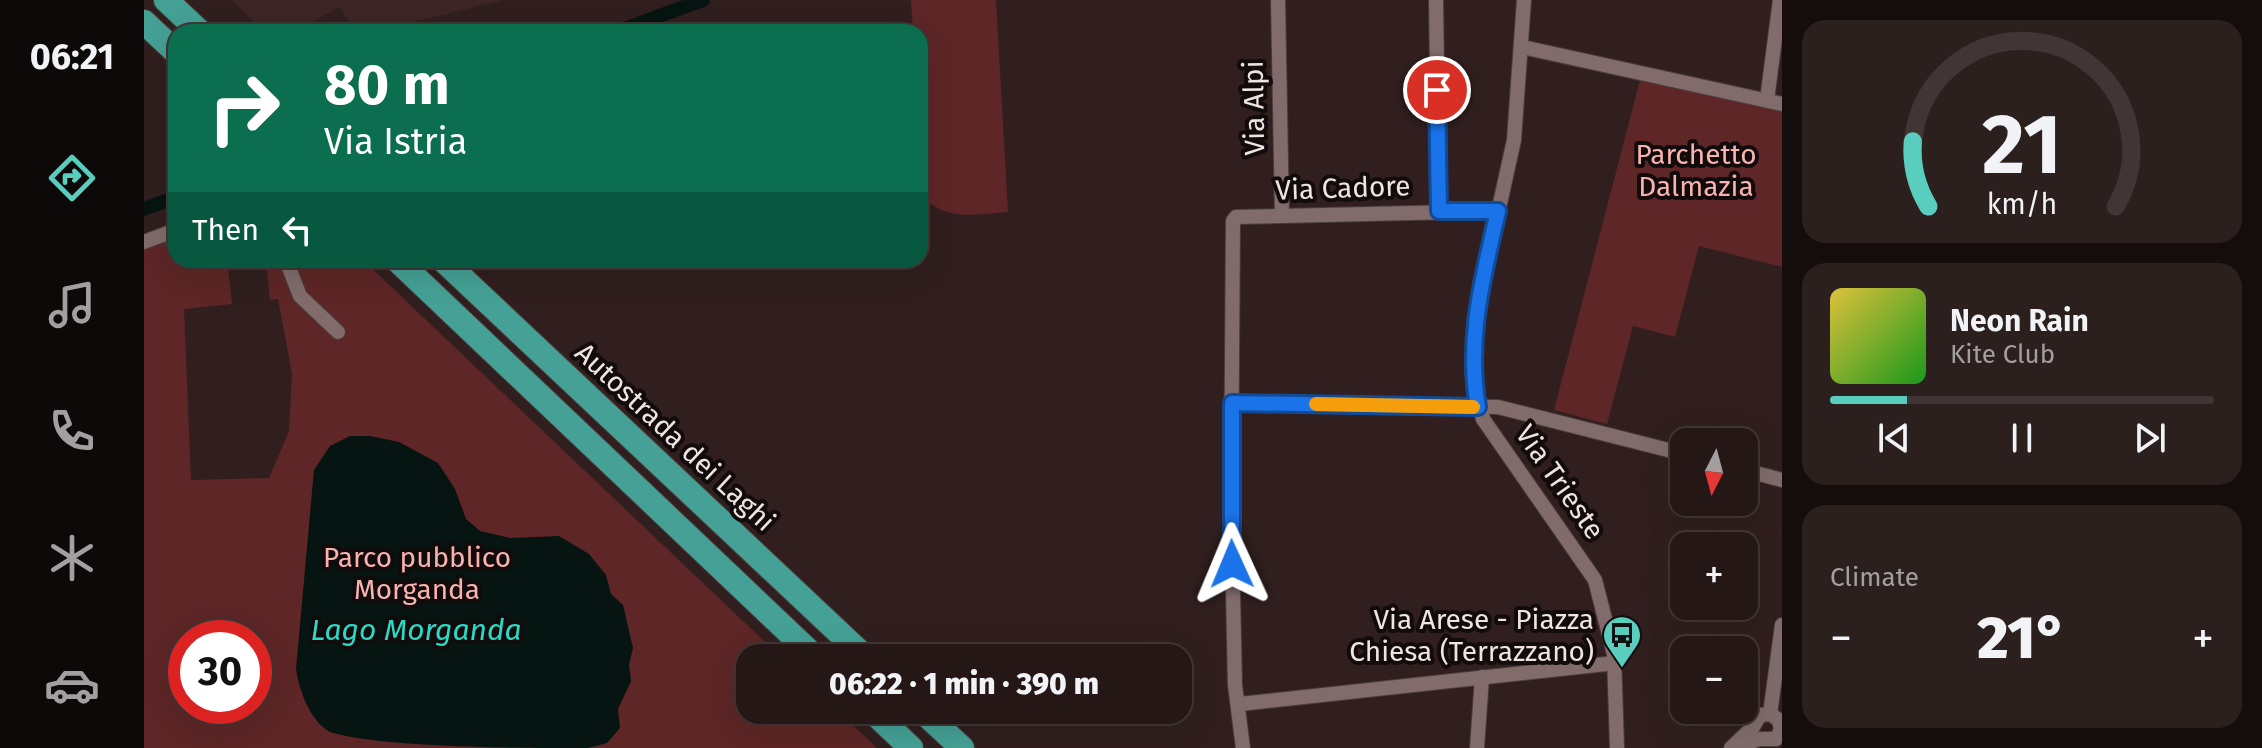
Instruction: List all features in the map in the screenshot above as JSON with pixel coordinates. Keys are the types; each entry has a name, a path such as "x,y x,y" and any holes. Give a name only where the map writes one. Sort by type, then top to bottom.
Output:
{"highway":[{"path":"166,0 192,24"},
{"path":"144,22 168,44"},
{"path":"405,268 801,644"},
{"name":"Autostrada dei Laghi","path":"452,268 851,644"},
{"path":"886,724 911,748"},
{"path":"936,724 962,748"}],"street":[{"name":"Via Alpi","path":"1278,0 1282,215"},
{"path":"1436,0 1439,211"},
{"name":"Via Trieste","path":"1524,0 1514,140 1474,322 1472,373 1483,419 1593,575 1615,663 1617,748"},
{"path":"1767,100 1780,0"},
{"path":"1522,47 1782,104"},
{"name":"Via Cadore","path":"1232,403 1232,233 1236,217 1498,211"},
{"path":"144,242 168,233"},
{"path":"289,268 300,296 338,332"},
{"path":"1243,748 1240,704 1235,685 1232,403 1478,407 1519,411 1670,450"},
{"path":"1758,474 1782,480"},
{"path":"1779,728 1782,625"},
{"path":"1240,704 1615,663"},
{"path":"1477,748 1482,677"},
{"path":"1756,733 1760,715 1779,728"},
{"path":"1732,748 1756,733 1779,728"}],"shaded area":[{"path":"232,0 504,0 405,24 351,24 339,7 308,24 256,24"}],"green space":[{"path":"911,0 996,0 1008,212 974,215 951,213 928,200 928,24 912,24"},
{"name":"Parchetto Dalmazia","path":"1640,80 1782,111 1782,267 1699,246 1675,337 1633,326 1607,424 1554,410"},
{"name":"Parco pubblico Morganda","path":"168,240 168,268 228,268 232,304 184,309 191,480 269,478 289,431 292,374 278,299 270,300 267,268 371,268 767,644 736,644 736,724 852,724 877,748 144,748 144,249"}],"water":[{"name":"Lago Morganda","path":"350,436 370,436 399,442 438,463 455,489 466,519 480,531 510,538 559,536 589,554 606,575 611,594 623,605 633,648 629,665 631,681 618,709 620,728 607,743 588,748 383,741 330,732 311,713 296,669 314,470 330,446"}],"waterway":[{"path":"638,24 703,0"},
{"path":"144,209 168,200"}],"slow traffic":[{"path":"1316,404 1473,407"}],"place":[{"name":"Via Arese - Piazza Chiesa (Terrazzano)","path":"1622,669"}],"route":[{"path":"1232,564 1232,403 1478,407 1472,373 1474,322 1498,211 1439,211 1437,90"}]}
